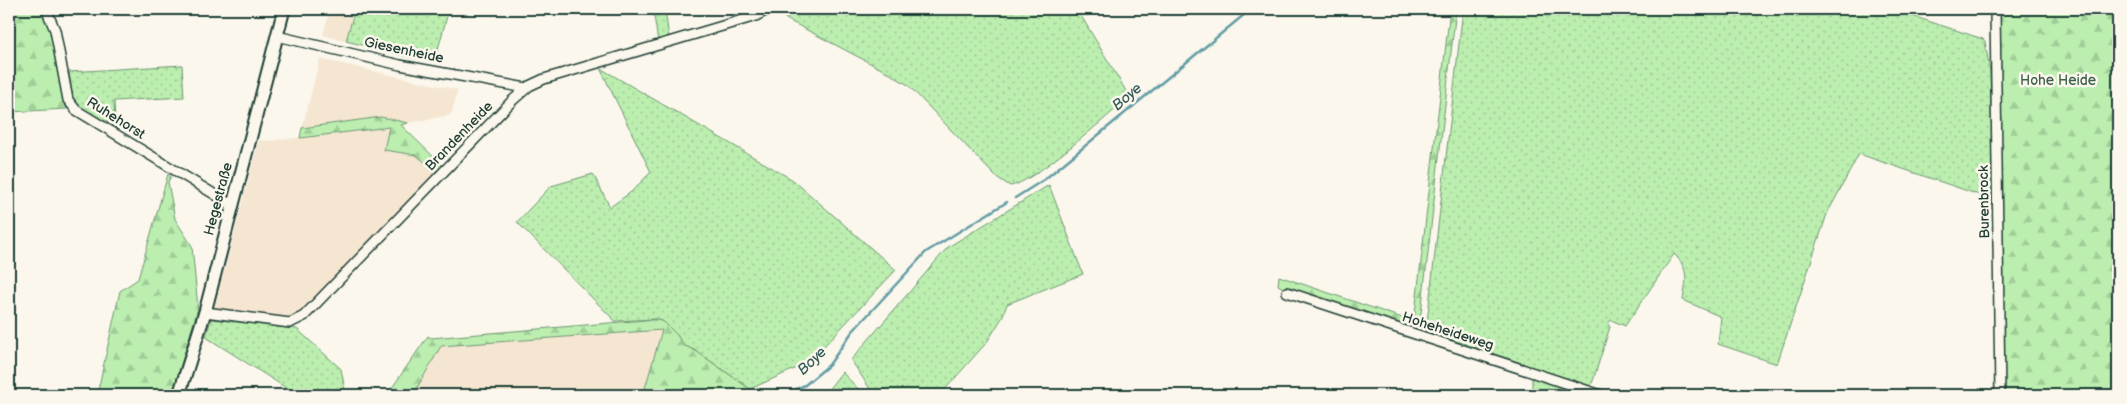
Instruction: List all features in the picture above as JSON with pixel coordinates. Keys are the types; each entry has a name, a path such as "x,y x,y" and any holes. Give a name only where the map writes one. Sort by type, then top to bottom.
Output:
{"street":[{"name":"Ruhehorst","path":"46,9 56,30 68,100 76,110 232,206"},
{"name":"Hegestraße","path":"179,395 205,312 284,9"},
{"name":"Brandenheide","path":"205,312 290,323 304,316 526,88 544,79 756,16 769,9"},
{"name":"Burenbrock","path":"1995,9 2000,395"},
{"name":"Giesenheide","path":"277,36 400,65 526,88"},
{"name":"Hoheheideweg","path":"1287,292 1601,395"}],"shaded area":[{"path":"330,9 355,9 346,41 323,35"},
{"path":"320,59 458,90 451,115 408,123 381,117 302,128"},
{"path":"390,127 385,150 416,155 437,172 301,313 291,319 214,309 259,140 269,141"},
{"path":"662,330 643,395 413,395 441,346"}],"green space":[{"path":"9,9 42,9 53,31 67,109 9,112"},
{"path":"355,9 449,9 435,60 410,57 346,41"},
{"path":"653,9 665,9 669,39 658,42"},
{"path":"780,9 1077,9 1129,96 1051,163 1010,186 995,176 908,85 786,19"},
{"path":"1450,9 1456,9 1419,331 1278,285 1279,276 1414,322"},
{"path":"1463,9 1891,9 1983,39 1985,41 1990,72 1994,200 1859,154 1827,214 1777,364 1718,344 1721,317 1683,300 1686,281 1685,270 1674,254 1625,326 1611,320 1608,324 1610,327 1591,387 1426,331"},
{"name":"Hohe Heide","path":"1997,9 2118,9 2118,395 2004,395"},
{"path":"182,65 184,97 114,101 115,121 102,121 77,105 73,100 69,72"},
{"path":"600,68 793,180 896,270 808,363 750,389 696,351 682,345 677,335 664,322 657,319 615,321 517,222 551,186 593,174 610,207 631,192 651,172"},
{"path":"381,117 408,123 401,125 443,166 437,172 416,155 384,150 389,127 300,138 302,128"},
{"path":"168,174 171,176 168,182 175,219 192,246 198,308 172,395 97,395 120,291 138,279"},
{"path":"1049,185 1083,274 1007,304 1002,318 987,342 940,395 874,395 851,360 948,247"},
{"path":"211,319 297,329 341,369 346,395 297,395 206,337"},
{"path":"657,319 664,322 677,335 683,345 696,351 750,389 753,395 643,395 662,330 441,346 413,395 387,395 428,336 431,338"},
{"path":"842,372 863,394 863,395 824,395"},
{"path":"1532,374 1591,395 1532,395"}],"waterway":[{"name":"Boye","path":"1015,198 1045,179 1251,9"},
{"name":"Boye","path":"784,395 805,385 829,365 852,332 926,252 1007,202"}]}
